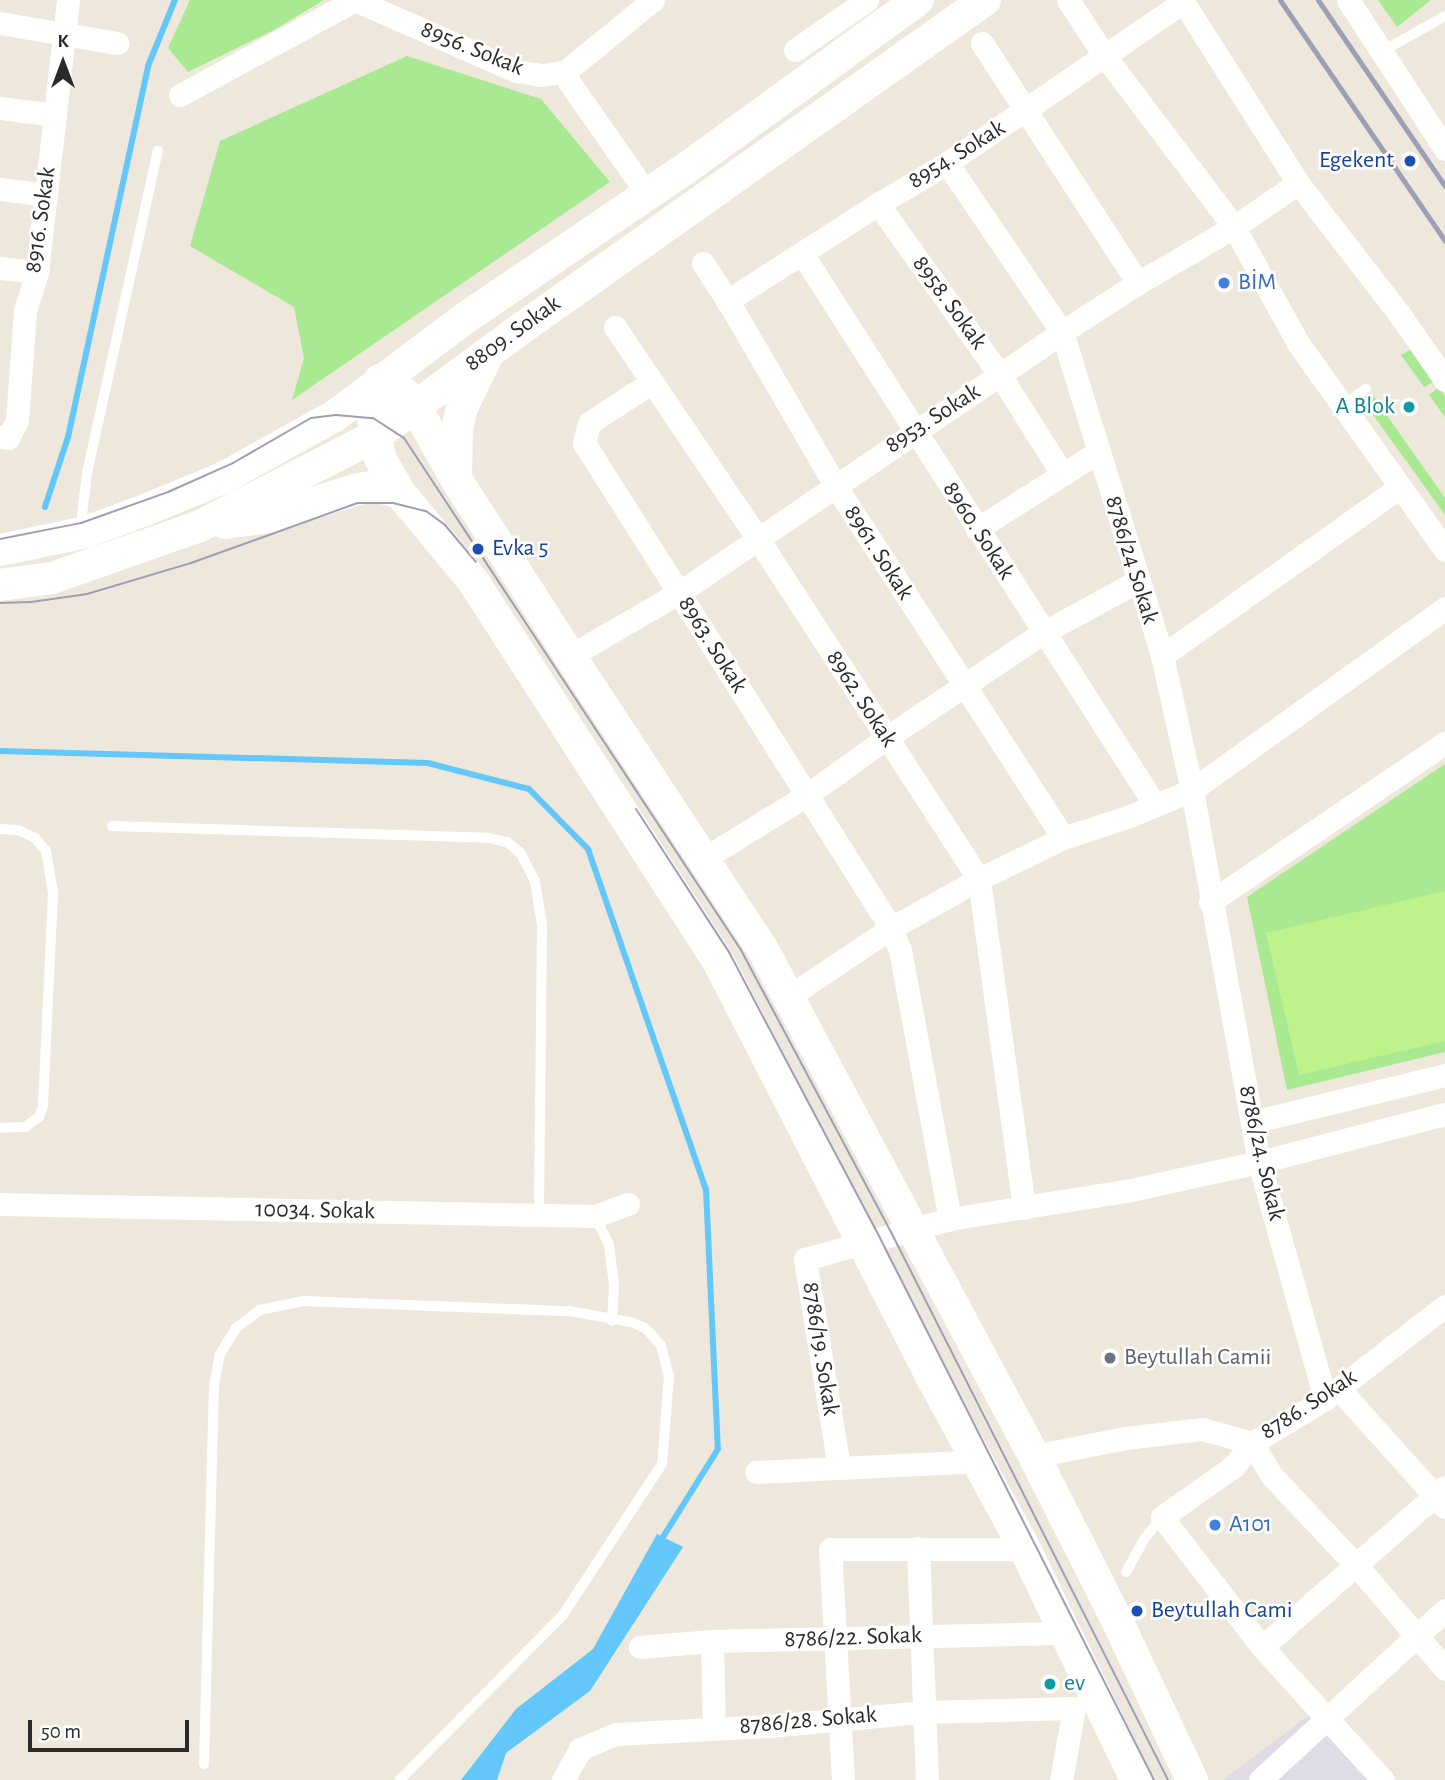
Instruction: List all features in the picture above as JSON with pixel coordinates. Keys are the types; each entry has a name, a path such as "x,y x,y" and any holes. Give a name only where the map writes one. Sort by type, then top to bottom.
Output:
{"street":[{"name":"8916. Sokak","path":"4,438 18,419 10,353 37,272 68,0"},
{"path":"180,95 355,0"},
{"name":"8956. Sokak","path":"355,0 516,71 542,75 566,71"},
{"path":"647,194 569,82 566,71 653,0"},
{"path":"795,50 867,0"},
{"name":"8809. Sokak","path":"0,550 86,532 223,478 336,415 380,380 692,164 918,0"},
{"name":"8809. Sokak","path":"0,585 52,578 198,527 374,436 985,0"},
{"path":"1068,0 1104,55 1234,227 1298,343 1445,550"},
{"path":"1348,0 1445,149"},
{"path":"1183,1 1297,183 1400,315 1445,380"},
{"name":"8954. Sokak","path":"727,301 1025,112 1183,1"},
{"path":"0,23 117,43"},
{"path":"982,43 1138,282"},
{"path":"0,108 55,115"},
{"name":"8786/24 Sokak","path":"947,163 1062,332 1162,656 1192,790"},
{"name":"8953. Sokak","path":"570,656 680,592 1062,332 1138,282 1234,227 1297,183"},
{"path":"0,189 46,195"},
{"name":"8958. Sokak","path":"878,204 1000,375 1063,475"},
{"name":"8960. Sokak","path":"803,255 1156,805"},
{"name":"8961. Sokak","path":"703,263 835,485 1063,838"},
{"path":"0,268 37,272"},
{"name":"8962. Sokak","path":"615,327 758,539 979,878"},
{"path":"456,479 457,429 462,408 490,351"},
{"path":"1128,1776 1067,1633 1025,1549 862,1242 720,965 473,581 400,493 380,458 374,436 374,402 380,380 404,393 415,406 456,479 762,948 1034,1456 1116,1618 1192,1780"},
{"name":"8963. Sokak","path":"652,382 589,423 584,443 891,928 901,950 950,1219"},
{"path":"977,529 1098,452"},
{"path":"198,527 269,517 358,489 376,486 400,493"},
{"path":"1162,656 1400,488"},
{"path":"702,859 807,795 886,738 1044,632 1138,581"},
{"path":"788,997 891,928 979,878 1063,838 1192,790 1445,608"},
{"path":"1192,790 1210,902 1445,743"},
{"path":"979,878 979,898 1024,1208"},
{"name":"8786/24. Sokak","path":"1210,902 1259,1162 1332,1394"},
{"path":"1252,1122 1445,1075"},
{"name":"8786/19. Sokak","path":"839,1467 805,1259 950,1219 1024,1208 1259,1162 1445,1114"},
{"name":"10034. Sokak","path":"0,1204 595,1216 628,1204"},
{"name":"8786. Sokak","path":"1162,1517 1234,1466 1252,1443 1332,1394 1441,1318"},
{"path":"1262,1647 1356,1564 1442,1497 1332,1394"},
{"path":"1034,1456 1126,1437 1202,1429 1252,1443 1272,1476 1356,1564 1445,1669"},
{"path":"757,1472 978,1461"},
{"path":"1162,1517 1262,1647 1383,1780"},
{"path":"918,1548 927,1780"},
{"path":"844,1780 830,1549 1025,1549"},
{"path":"1260,1780 1445,1610"},
{"name":"8786/22. Sokak","path":"640,1647 712,1641 1067,1633"},
{"path":"712,1641 714,1728"},
{"name":"8786/28. Sokak","path":"563,1780 580,1749 615,1734 924,1712 1074,1708 1062,1780"}],"lane":[{"path":"1381,52 1445,16"},
{"path":"86,532 81,523 87,472 158,151"},
{"path":"1341,407 1366,389"},
{"path":"112,826 489,838 507,842 520,852 535,881 542,925 539,1215"},
{"path":"0,829 18,830 41,844 46,851 53,893 44,1106 39,1117 25,1127 0,1128"},
{"path":"595,1216 609,1245 614,1284 612,1321"},
{"path":"204,1764 214,1385 220,1354 236,1328 260,1310 288,1301 569,1311 638,1324 651,1333 661,1345 669,1376 662,1464 563,1615 400,1780"},
{"name":"8786. Sokak","path":"1126,1572 1144,1538 1162,1517"}],"shaded area":[{"path":"1326,1702 1394,1780 1223,1780"}],"green space":[{"path":"190,0 324,0 274,30 188,72 168,48"},
{"path":"1378,0 1431,0 1397,27"},
{"path":"407,56 541,99 610,182 292,400 304,358 294,307 190,246 220,141"},
{"path":"1412,349 1435,381 1424,387 1401,355"},
{"path":"1439,387 1445,396 1445,417 1429,395"},
{"path":"1374,397 1445,498 1445,515 1366,405"},
{"path":"1445,764 1445,1052 1287,1090 1247,897"},
{"path":"1445,891 1445,1041 1299,1075 1266,933"}],"water":[{"path":"657,1534 683,1547 590,1691 506,1753 497,1780 461,1780 516,1709 593,1649"}],"waterway":[{"path":"45,507 68,437 148,66 175,0"},
{"path":"0,751 428,763 529,789 588,849 706,1189 718,1449 663,1537"}],"tram line":[{"path":"0,539 81,523 168,492 233,463 311,418 336,415 373,418 404,438 741,950 892,1234 1168,1780"},
{"path":"0,603 31,602 87,594 191,563 358,503 393,503 426,511 445,525 476,562"},
{"path":"636,809 729,952 880,1238 1154,1780"}],"railway":[{"path":"1280,0 1445,241"},
{"path":"1318,0 1445,186"}],"place":[{"name":"Egekent","path":"1410,161"},
{"name":"BİM","path":"1224,283"},
{"name":"A Blok","path":"1409,407"},
{"name":"Evka 5","path":"478,549"},
{"name":"Beytullah Camii","path":"1110,1358"},
{"name":"A101","path":"1215,1525"},
{"name":"Beytullah Cami","path":"1137,1611"},
{"name":"ev","path":"1050,1684"}]}
